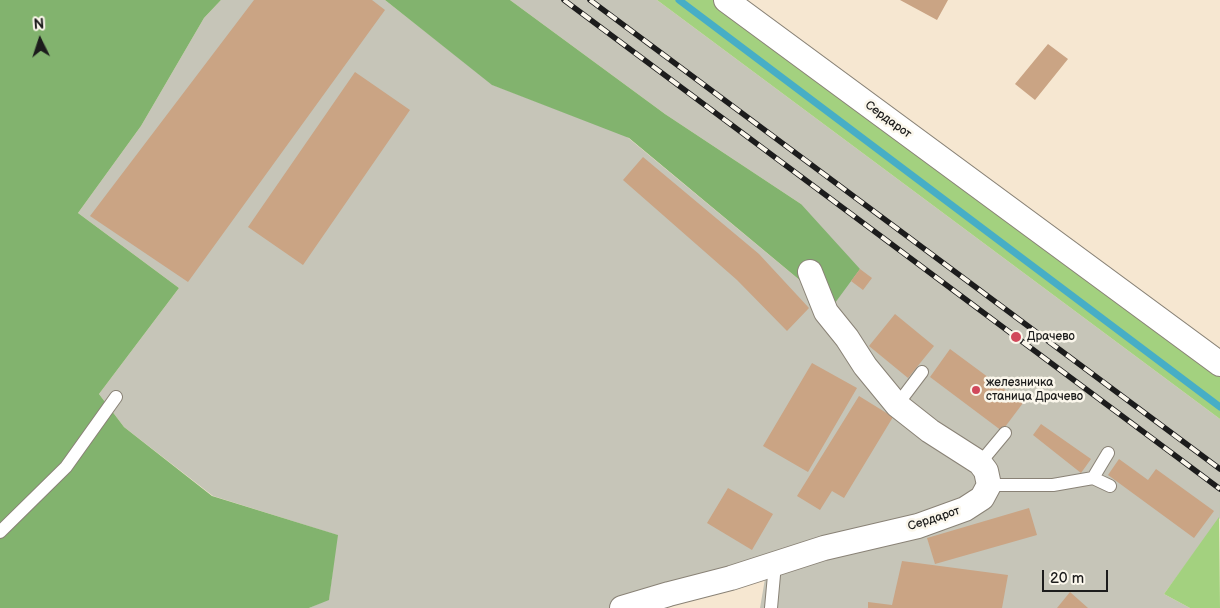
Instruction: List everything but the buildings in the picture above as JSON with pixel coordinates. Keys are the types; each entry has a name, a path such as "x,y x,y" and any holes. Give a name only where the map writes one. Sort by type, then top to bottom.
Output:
{"street":[{"name":"Сердарот","path":"726,0 1220,364"},
{"path":"810,272 826,312 847,338 865,366 897,405 930,431 980,463 986,471 989,485"},
{"name":"Сердарот","path":"622,608 732,578 824,548 918,526 966,509 982,498 989,485"}],"lane":[{"path":"897,405 922,372"},
{"path":"0,532 66,467 116,397"},
{"path":"980,463 1005,433"},
{"path":"1093,478 1108,452"},
{"path":"989,485 1053,485 1093,478 1110,486"},
{"path":"772,608 775,564"}],"shaded area":[{"path":"221,0 385,0 493,85 626,136 832,307 801,204 665,114 510,0 657,0 1220,419 1220,518 1164,594 1190,608 760,608 767,567 669,594 666,608 309,608 329,599 337,535 213,496 124,427 99,394 179,288 78,213 141,126 204,18"}],"green space":[{"path":"0,0 221,0 204,18 141,126 78,213 179,288 99,394 124,427 212,496 338,535 329,600 309,608 0,608"},
{"path":"385,0 510,0 665,114 801,204 860,269 832,307 629,138 492,85"},
{"path":"657,0 726,0 1220,364 1220,419"},
{"path":"1219,517 1220,608 1190,608 1164,594"}],"waterway":[{"path":"679,0 1220,407"}],"railway":[{"path":"564,0 1220,489"},
{"path":"590,0 1220,469"}],"place":[{"name":"Драчево","path":"1016,337"},
{"name":"железничка станица Драчево","path":"976,390"}]}
